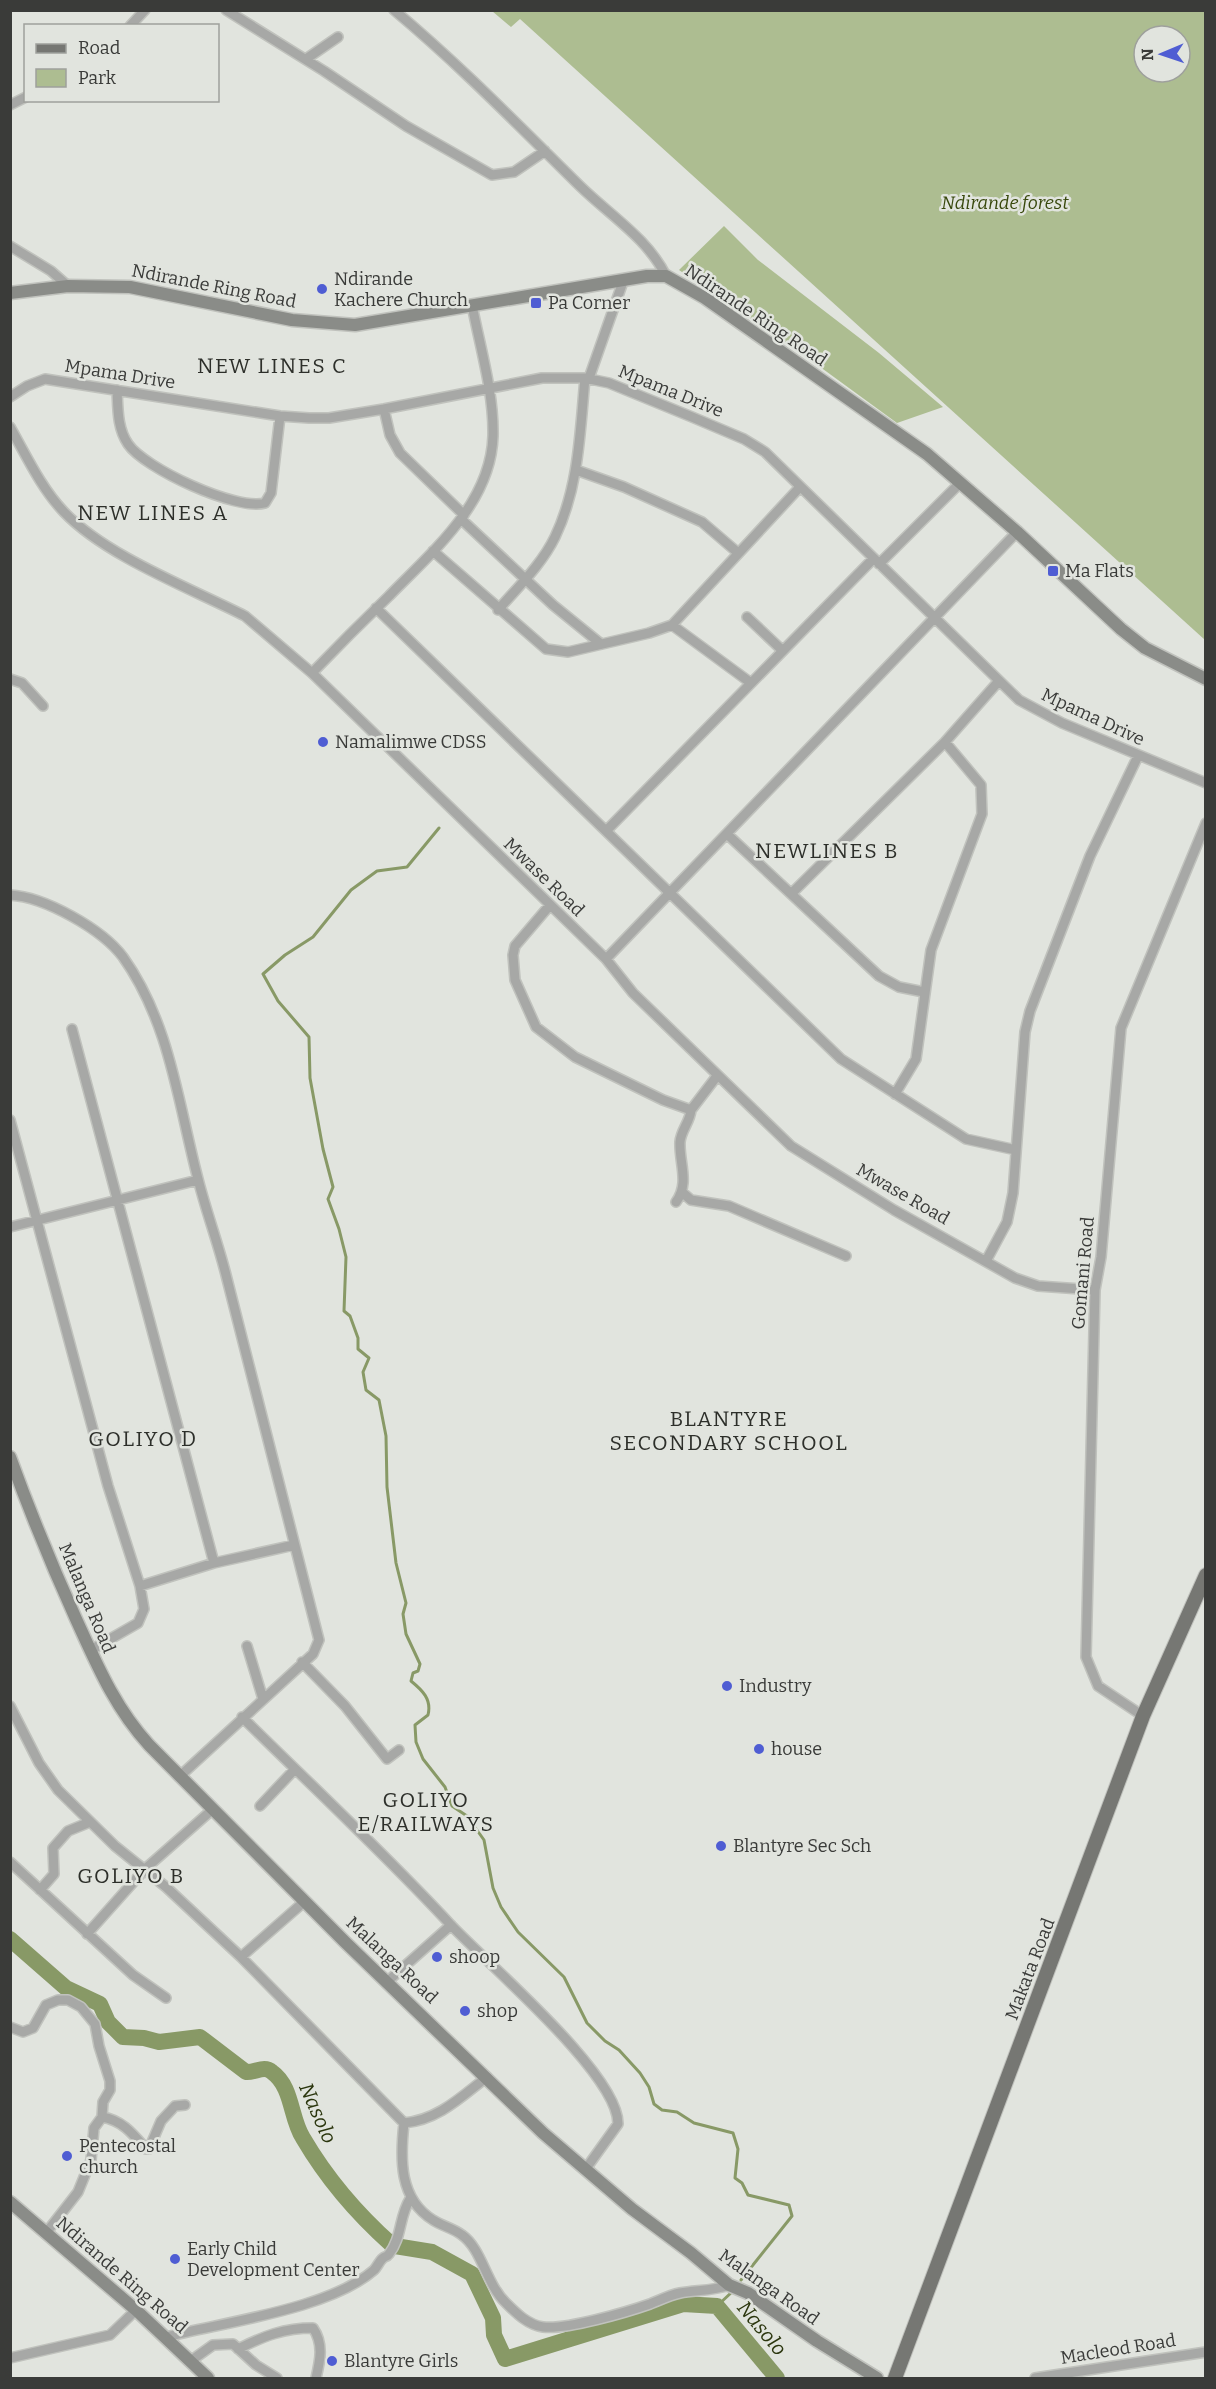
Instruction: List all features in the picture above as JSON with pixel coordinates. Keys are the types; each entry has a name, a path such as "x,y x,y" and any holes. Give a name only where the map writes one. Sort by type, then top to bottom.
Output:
{"main road":[{"name":"Makata Road","path":"898,2378 1143,1716 1206,1575"}],"street":[{"path":"132,24 145,10"},
{"path":"226,10 306,59 406,126 492,175 514,172 545,152"},
{"path":"394,10 483,87 545,152 651,251 666,276"},
{"path":"306,59 338,37"},
{"path":"10,105 24,98"},
{"path":"10,246 51,271 68,286"},
{"name":"Ndirande Ring Road","path":"10,293 68,286 140,288 292,320 355,325 390,321 624,279 666,276 705,298 927,454 1017,532 1121,629 1145,648 1206,679"},
{"path":"498,610 525,579 555,537 567,506 576,470 587,378 624,279"},
{"path":"312,673 433,551 462,517 480,489 493,436 472,305"},
{"name":"Mpama Drive","path":"10,397 27,386 45,379 280,417 329,418 542,378 587,378 609,383 744,439 765,453 937,617 998,682 1037,711 1138,756 1206,783"},
{"path":"117,390 121,431 132,450 148,462 205,490 255,506 265,503 271,493 280,417"},
{"path":"384,409 390,435 400,453 525,579 601,644"},
{"name":"Mwase Road","path":"10,427 62,511 79,526 152,571 245,616 312,673 606,959 633,993 791,1146 894,1210 1015,1278 1038,1286 1095,1290"},
{"path":"576,470 652,499 702,522 738,552"},
{"path":"606,831 783,651 960,483"},
{"path":"433,551 498,610 546,649 568,652 672,624 800,487"},
{"path":"606,959 671,895 1017,532"},
{"path":"376,608 841,1059 966,1139 1016,1150"},
{"path":"747,617 783,651"},
{"path":"672,624 751,683"},
{"path":"10,679 22,683 43,706"},
{"path":"792,893 945,742 998,682"},
{"path":"895,1094 916,1059 924,992 932,950 982,814 981,785 945,742"},
{"path":"986,1261 1007,1222 1013,1193 1025,1032 1030,1011 1090,856 1138,756"},
{"name":"Gomani Road","path":"1143,1716 1098,1686 1086,1657 1095,1290 1101,1257 1121,1028 1206,823"},
{"path":"728,835 879,976 899,987 924,992"},
{"path":"10,895 26,896 69,915 104,938 122,955 154,1012 180,1098 198,1180 226,1274 319,1640 313,1654 179,1777"},
{"path":"550,905 515,946 513,955 515,980 536,1027 575,1057 663,1100 691,1110"},
{"path":"72,1029 214,1563"},
{"path":"676,1202 682,1193 680,1143 691,1110 717,1076"},
{"path":"10,1120 108,1486 140,1586 144,1609 141,1619 91,1650"},
{"path":"10,1227 198,1180"},
{"path":"682,1193 692,1200 729,1206 846,1256"},
{"name":"Malanga Road","path":"10,1457 23,1493 113,1698 127,1721 179,1777 543,2133 585,2170 729,2285 748,2293 816,2342 877,2379"},
{"path":"140,1586 214,1563 294,1545"},
{"path":"247,1646 263,1699"},
{"path":"302,1662 345,1706 387,1759 399,1750"},
{"path":"10,1706 48,1777 90,1822 241,1957 404,2123 404,2182 410,2199 432,2220 462,2235 475,2249 484,2273 503,2301 526,2321 544,2327 578,2323 648,2304 678,2293 717,2290 729,2285"},
{"path":"242,1717 419,1889 451,1925 491,1961 565,2038 594,2075 614,2105 618,2117 615,2130 585,2170"},
{"path":"260,1806 295,1769"},
{"path":"87,1934 145,1869 213,1809"},
{"path":"40,1890 54,1874 53,1848 68,1831 90,1822"},
{"path":"10,1862 133,1975 166,1998"},
{"path":"241,1957 305,1901"},
{"path":"388,1981 451,1925"},
{"path":"10,2027 23,2032 33,2028 46,2005 58,2000 68,2000 88,2014 95,2024 99,2046 109,2072 110,2090 103,2102 102,2116 93,2128 92,2160 78,2192 46,2233"},
{"path":"404,2123 418,2121 447,2108 487,2077"},
{"path":"102,2116 113,2118 128,2128 146,2149 149,2149 161,2121 176,2106 185,2105"},
{"path":"166,2337 307,2303 340,2290 374,2270 382,2258 389,2255 399,2235 403,2210 410,2199"},
{"name":"Ndirande Ring Road","path":"10,2202 192,2360 208,2379"},
{"path":"10,2358 110,2335 136,2310"},
{"path":"238,2349 278,2331 313,2328 319,2337 320,2348 316,2379"},
{"path":"192,2360 213,2346 233,2344 256,2366 277,2379"},
{"name":"Macleod Road","path":"1035,2379 1206,2352"}],"green space":[{"name":"Ndirande forest","path":"492,11 1205,11 1205,640 520,19 511,27"},
{"path":"724,226 758,260 879,353 943,407 897,423 790,345 679,270"}],"waterway":[{"path":"439,828 407,867 377,871 351,890 313,937 285,955 263,974 278,1001 309,1037 310,1078 323,1149 333,1187 328,1199 346,1257 344,1311 350,1316 358,1338 358,1349 369,1358 363,1372 366,1390 379,1400 386,1436 387,1487 396,1563 406,1603 403,1614 406,1634 420,1664 418,1671 413,1673 411,1681 422,1691 429,1704 428,1715 415,1725 416,1742 423,1759 445,1787 452,1806 467,1816 484,1840 493,1888 501,1907 518,1932 564,1977 587,2023 605,2041 619,2050 640,2073 649,2087 654,2104 662,2110 677,2112 694,2123 733,2133 738,2149 735,2178 742,2183 748,2195 789,2205 792,2216 741,2280"},
{"name":"Nasolo","path":"10,1939 66,1988 100,2004 108,2022 123,2037 144,2038 159,2042 200,2037 246,2072 263,2069 272,2072 284,2086 299,2130 322,2168 354,2208 392,2245"},
{"name":"Nasolo","path":"395,2246 432,2252 472,2274 493,2318 494,2335 505,2359 683,2304 717,2306 777,2378"},
{"path":"717,2306 733,2291"}],"place":[{"name":"Ndirande Kachere Church","path":"322,289"},
{"name":"Pa Corner","path":"536,303"},
{"name":"Ma Flats","path":"1053,571"},
{"name":"Namalimwe CDSS","path":"323,742"},
{"name":"Industry","path":"727,1686"},
{"name":"house","path":"759,1749"},
{"name":"Blantyre Sec Sch","path":"721,1846"},
{"name":"shoop","path":"437,1957"},
{"name":"shop","path":"465,2011"},
{"name":"Pentecostal church","path":"67,2156"},
{"name":"Early Child Development Center","path":"175,2259"},
{"name":"Blantyre Girls","path":"332,2361"}],"district":[{"name":"NEW LINES C","path":"272,366"},
{"name":"NEW LINES A","path":"153,513"},
{"name":"NEWLINES B","path":"827,851"},
{"name":"BLANTYRE SECONDARY SCHOOL","path":"729,1431"},
{"name":"GOLIYO D","path":"143,1439"},
{"name":"GOLIYO E/RAILWAYS","path":"426,1812"},
{"name":"GOLIYO B","path":"131,1876"}]}
